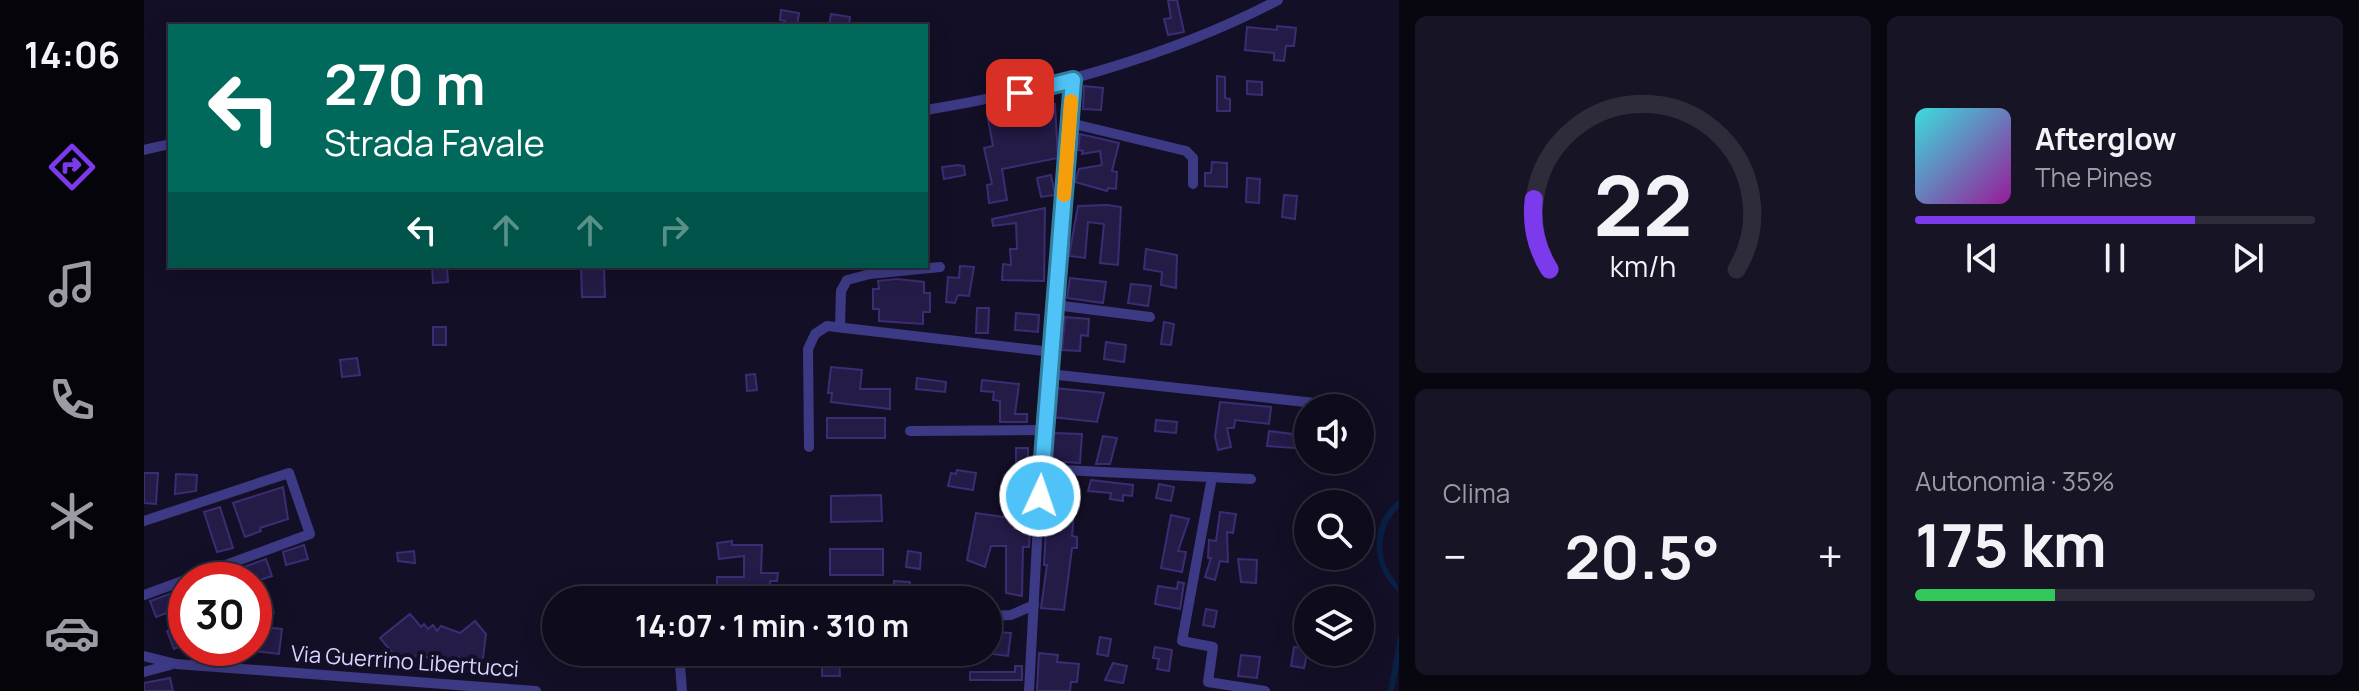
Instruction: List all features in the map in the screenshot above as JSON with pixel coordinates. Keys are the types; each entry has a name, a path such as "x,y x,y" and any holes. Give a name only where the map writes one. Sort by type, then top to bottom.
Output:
{"street":[{"path":"928,110 1073,80 1231,22 1278,0"},
{"path":"1029,691 1043,430 1073,80"},
{"path":"1070,123 1186,151 1193,158 1193,184"},
{"path":"144,150 168,144"},
{"path":"840,326 841,291 847,280 870,274 940,267"},
{"path":"1055,305 1150,317"},
{"path":"809,447 809,344 824,327 840,326 1052,352"},
{"path":"1049,374 1294,401"},
{"path":"910,431 1043,430"},
{"path":"1041,469 1251,479"},
{"path":"144,521 289,473 310,534 144,595"},
{"path":"1212,477 1182,641 1213,647 1208,682 1265,691"},
{"path":"1002,615 1034,608"},
{"name":"Via Guerrino Libertucci","path":"168,662 144,657 144,670 168,666"},
{"name":"Via Guerrino Libertucci","path":"203,666 536,691"},
{"path":"680,666 682,691"}],"water":[{"path":"1399,500 1399,508 1389,521 1382,545 1385,562 1399,593 1383,571 1376,546 1382,521"},
{"path":"1399,630 1399,666 1394,691 1388,691"}],"building":[{"path":"1168,0 1177,0 1184,32 1168,35 1164,19 1171,18"},
{"path":"781,10 799,13 797,24 784,24 785,21 780,20"},
{"path":"831,14 850,17 849,24 829,24"},
{"path":"1277,26 1296,28 1294,46 1286,46 1284,61 1274,60 1274,53 1245,50 1247,27 1277,30"},
{"path":"1217,76 1225,77 1225,98 1230,99 1230,111 1217,111"},
{"path":"1247,81 1262,82 1262,95 1247,94"},
{"path":"1084,86 1103,88 1101,110 1083,109"},
{"path":"1055,104 1058,158 1002,169 1007,200 989,203 987,185 992,184 984,148 993,146 987,114"},
{"path":"1080,134 1119,143 1112,171 1117,172 1116,189 1108,188 1107,191 1075,182 1079,169 1102,165 1100,151 1082,154 1083,151 1078,150"},
{"path":"1212,162 1227,163 1227,187 1205,186 1205,173 1211,173"},
{"path":"964,166 965,175 944,179 942,167"},
{"path":"1051,175 1055,195 1041,197 1037,178"},
{"path":"1247,178 1260,179 1259,203 1246,202"},
{"path":"1284,195 1297,196 1295,219 1282,217"},
{"path":"1078,206 1121,207 1118,265 1100,263 1104,224 1088,222 1085,258 1069,256"},
{"path":"1045,208 1044,281 1002,280 1003,264 1011,265 1010,249 1017,249 1016,223 993,226 992,219"},
{"path":"1146,249 1177,255 1176,288 1161,285 1162,272 1144,269"},
{"path":"960,266 974,267 969,296 958,295 955,303 946,302 948,277 959,278"},
{"path":"432,268 447,268 448,282 433,283"},
{"path":"581,268 604,268 605,297 582,297"},
{"path":"1070,278 1106,282 1103,303 1067,298"},
{"path":"897,279 924,282 924,293 930,293 930,312 923,312 923,324 879,321 879,309 873,309 873,289 879,289 878,281"},
{"path":"1131,284 1151,286 1148,306 1128,303"},
{"path":"977,308 989,308 988,333 976,333"},
{"path":"1016,313 1039,315 1038,332 1015,330"},
{"path":"1065,317 1089,319 1088,336 1081,335 1080,351 1062,350"},
{"path":"1164,322 1174,324 1171,345 1161,344"},
{"path":"433,327 446,327 446,345 433,345"},
{"path":"1106,342 1126,345 1124,362 1104,359"},
{"path":"357,358 360,375 342,377 340,360"},
{"path":"831,367 862,370 860,389 890,389 890,409 831,402 832,393 828,393"},
{"path":"755,374 757,390 747,391 746,375"},
{"path":"917,378 946,382 945,392 916,389"},
{"path":"982,380 1019,384 1015,414 1027,414 1027,422 1000,422 1000,401 993,400 994,392 981,391"},
{"path":"1055,388 1104,393 1097,422 1052,417"},
{"path":"1220,402 1271,407 1269,424 1235,420 1234,428 1227,428 1231,447 1218,450 1215,436"},
{"path":"827,418 885,418 885,438 827,438"},
{"path":"1156,420 1177,422 1176,433 1155,431"},
{"path":"1269,431 1294,434 1294,448 1267,446"},
{"path":"1051,433 1082,434 1080,463 1050,461"},
{"path":"1103,436 1117,438 1110,464 1096,464"},
{"path":"1016,448 1028,448 1028,464 1016,463"},
{"path":"957,470 976,473 973,490 948,486 951,473 956,474"},
{"path":"144,473 158,473 156,504 144,503"},
{"path":"176,474 197,475 196,491 175,494"},
{"path":"1004,475 1019,475 1019,482 1029,482 1029,512 1014,512 1014,529 1030,529 1029,547 1023,547 1022,596 1006,593 1006,546 991,546 985,567 967,560 976,513 1004,517"},
{"path":"1048,477 1065,478 1064,495 1048,494"},
{"path":"1091,480 1133,485 1132,496 1123,495 1123,501 1110,499 1111,493 1088,491"},
{"path":"1159,484 1174,487 1171,501 1156,498"},
{"path":"283,487 288,519 260,528 261,531 245,537 233,503"},
{"path":"881,495 882,521 831,522 831,496"},
{"path":"220,507 233,548 217,552 204,512"},
{"path":"1047,510 1074,512 1072,536 1077,537 1077,548 1072,548 1064,610 1041,608 1047,565 1044,565"},
{"path":"1220,512 1236,514 1233,533 1227,532 1228,562 1220,561 1215,580 1205,577 1211,558 1208,558 1209,540 1216,541"},
{"path":"1171,515 1189,519 1178,551 1186,552 1182,572 1161,568"},
{"path":"732,541 732,545 762,545 761,573 778,573 777,581 770,581 770,586 717,586 717,577 744,577 744,556 719,559 717,543"},
{"path":"304,545 308,559 286,565 283,552"},
{"path":"830,549 883,549 883,575 830,575"},
{"path":"414,551 415,563 398,561 397,553"},
{"path":"908,551 921,553 920,569 906,567"},
{"path":"1238,559 1257,560 1256,583 1241,582"},
{"path":"894,581 910,582 910,586 894,586"},
{"path":"1178,582 1184,583 1180,609 1155,604 1158,586 1177,589"},
{"path":"168,594 168,613 156,617 150,601"},
{"path":"1206,609 1217,611 1214,627 1203,625"},
{"path":"410,614 421,627 424,624 428,629 433,625 437,631 441,626 460,633 475,621 486,634 483,658 468,667 459,657 454,661 438,659 434,654 429,658 418,654 411,660 407,656 400,662 380,638"},
{"path":"272,628 282,629 279,654 272,653"},
{"path":"1002,632 1011,633 1008,656 1002,655"},
{"path":"1100,637 1111,639 1108,656 1097,654"},
{"path":"1155,647 1172,650 1169,671 1157,669 1159,659 1153,658"},
{"path":"1294,647 1294,666 1304,666 1304,668 1291,666"},
{"path":"1039,653 1058,655 1057,662 1079,664 1077,682 1071,682 1070,691 1037,691"},
{"path":"1241,655 1260,657 1257,678 1238,676"},
{"path":"1113,663 1127,666 1123,683 1105,680"},
{"path":"822,666 840,666 840,676 822,676"},
{"path":"1015,666 1022,666 1022,680 970,680 970,672 1015,672"},
{"path":"170,678 173,691 144,691 144,683"}],"slow traffic":[{"path":"1064,195 1071,101"}],"route":[{"path":"1020,93 1073,80 1040,496"}]}
